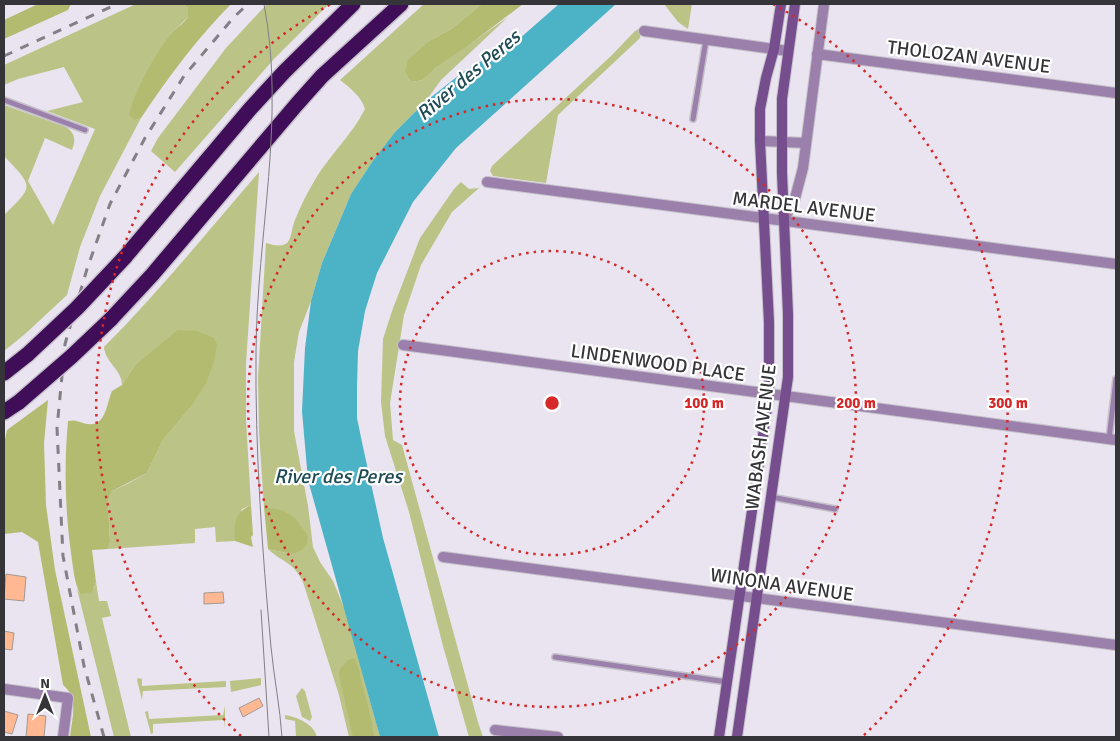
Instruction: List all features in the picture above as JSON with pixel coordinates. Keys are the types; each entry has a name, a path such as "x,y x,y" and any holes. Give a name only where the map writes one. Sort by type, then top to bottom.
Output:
{"highway":[{"path":"4,373 28,354 65,319 125,257 250,109 284,72 353,4"},
{"path":"4,412 19,402 72,356 111,319 152,275 258,148 322,76 401,4"}],"main road":[{"name":"WABASH AVENUE","path":"719,737 769,394 770,322 760,141 760,109 774,49 781,4"},
{"path":"784,220 781,142 782,99 795,4"},
{"name":"WABASH AVENUE","path":"737,737 788,377 788,314 784,220"}],"street":[{"name":"WABASH AVENUE","path":"784,220 794,202 803,168 816,54 824,4"},
{"path":"644,32 788,51"},
{"name":"THOLOZAN AVENUE","path":"816,54 1116,93"},
{"path":"760,141 806,143"},
{"name":"MARDEL AVENUE","path":"487,182 1116,264"},
{"name":"LINDENWOOD PLACE","path":"403,345 1113,440"},
{"name":"WINONA AVENUE","path":"443,557 1116,645"},
{"path":"4,689 68,698 63,737"},
{"path":"495,730 558,737"}],"lane":[{"path":"693,119 706,40"},
{"path":"4,100 85,130"},
{"path":"1113,440 1116,379"},
{"path":"771,497 835,510"},
{"path":"555,657 727,682"}],"green space":[{"path":"38,4 71,4 68,10 4,39 4,20"},
{"path":"136,4 183,4 188,8 188,17 174,31 135,120 141,118 100,196 80,247 67,295 4,351 4,215 21,197 26,186 21,174 4,156 4,105 66,127 73,134 74,143 72,150 45,138 28,181 53,225 95,129 47,111 83,102 64,67 18,79 4,85 4,65"},
{"path":"183,4 231,4 183,59 141,118 135,120 129,115 147,71 161,48 188,17 188,8"},
{"path":"267,4 329,4 274,59 175,172 151,151 158,138 226,48"},
{"path":"424,4 482,4 451,29 429,41 405,73 411,82 423,80 436,68 508,17 441,80 425,102 395,132 351,194 322,263 311,301 299,332 294,362 294,431 308,506 313,547 320,562 333,581 345,610 380,737 349,737 339,695 303,582 291,566 268,549 292,554 308,535 289,515 264,507 259,432 258,378 266,243 280,245 288,242 294,222 318,175 353,129 365,109 358,96 340,80"},
{"path":"482,4 523,4 436,68 423,80 411,82 405,73 408,60 429,41 451,29"},
{"path":"664,4 692,4 688,29 678,22"},
{"path":"642,27 640,38 558,115 546,183 493,176 490,171 492,166 611,56 635,31"},
{"path":"259,172 246,363 246,420 251,505 242,509 235,532 235,541 216,542 215,527 195,529 195,543 108,549 110,542 108,498 112,491 147,473 163,440 190,408 146,357 135,365 122,385 119,375 107,357 104,347 164,283"},
{"path":"461,182 469,189 479,188 452,212 421,265 404,315 390,403 393,440 402,445 483,737 469,737 443,646 409,512 385,436 381,402 383,339 392,311 420,238 454,189"},
{"path":"178,330 197,331 214,338 217,344 214,362 206,383 190,408 163,440 147,473 112,491 108,499 110,542 108,549 92,550 96,582 92,592 80,594 74,574 67,520 66,470 68,421 88,424 99,422 105,413 112,391 122,385 135,365"},
{"path":"48,400 44,443 46,505 55,570 91,737 70,737 73,702 68,690 63,685 38,542 22,532 4,534 4,444 7,430"},
{"path":"251,505 253,535 251,537 253,547 235,541 236,519 241,511"},
{"path":"264,507 282,510 295,518 308,535 307,544 302,550 292,554 268,549"},
{"path":"96,582 99,601 107,601 111,616 102,618 131,737 114,737 77,589 80,594 94,588"},
{"path":"354,658 357,662 374,737 353,737 339,675 340,669 348,660"},
{"path":"138,678 142,679 142,686 226,681 226,687 143,691 142,700"},
{"path":"261,678 261,685 231,692 230,681"},
{"path":"302,688 305,691 312,717 310,721 302,717 296,696"},
{"path":"225,706 225,728 224,720 153,724 153,733 151,734 145,712 148,711 149,719 223,715"},
{"path":"285,715 300,719 309,725 317,737 296,737 295,721 285,719"}],"water":[{"name":"River des Peres","path":"559,4 616,4 456,148 413,202 377,273 365,311 358,351 357,418 383,538 439,737 380,737 308,480 302,411 305,348 311,301 322,263 351,194 395,132 425,102 463,72 519,39"}],"building":[{"path":"6,574 26,577 24,601 4,599"},
{"path":"223,592 224,603 204,604 204,593"},
{"path":"4,631 14,633 12,650 4,649"},
{"path":"259,698 263,706 243,717 239,708"},
{"path":"4,711 18,715 12,734 4,732"},
{"path":"28,714 46,716 44,737 26,737"}],"tram line":[{"path":"264,4 270,47 272,90 269,177 261,263 256,350 257,424 265,573 271,647 282,737"},
{"path":"261,610 269,737"}],"railway":[{"path":"4,56 117,4"},
{"path":"104,737 84,666 63,556 57,428 65,344 87,269 110,204 145,138 184,76 234,17 248,4"}]}
